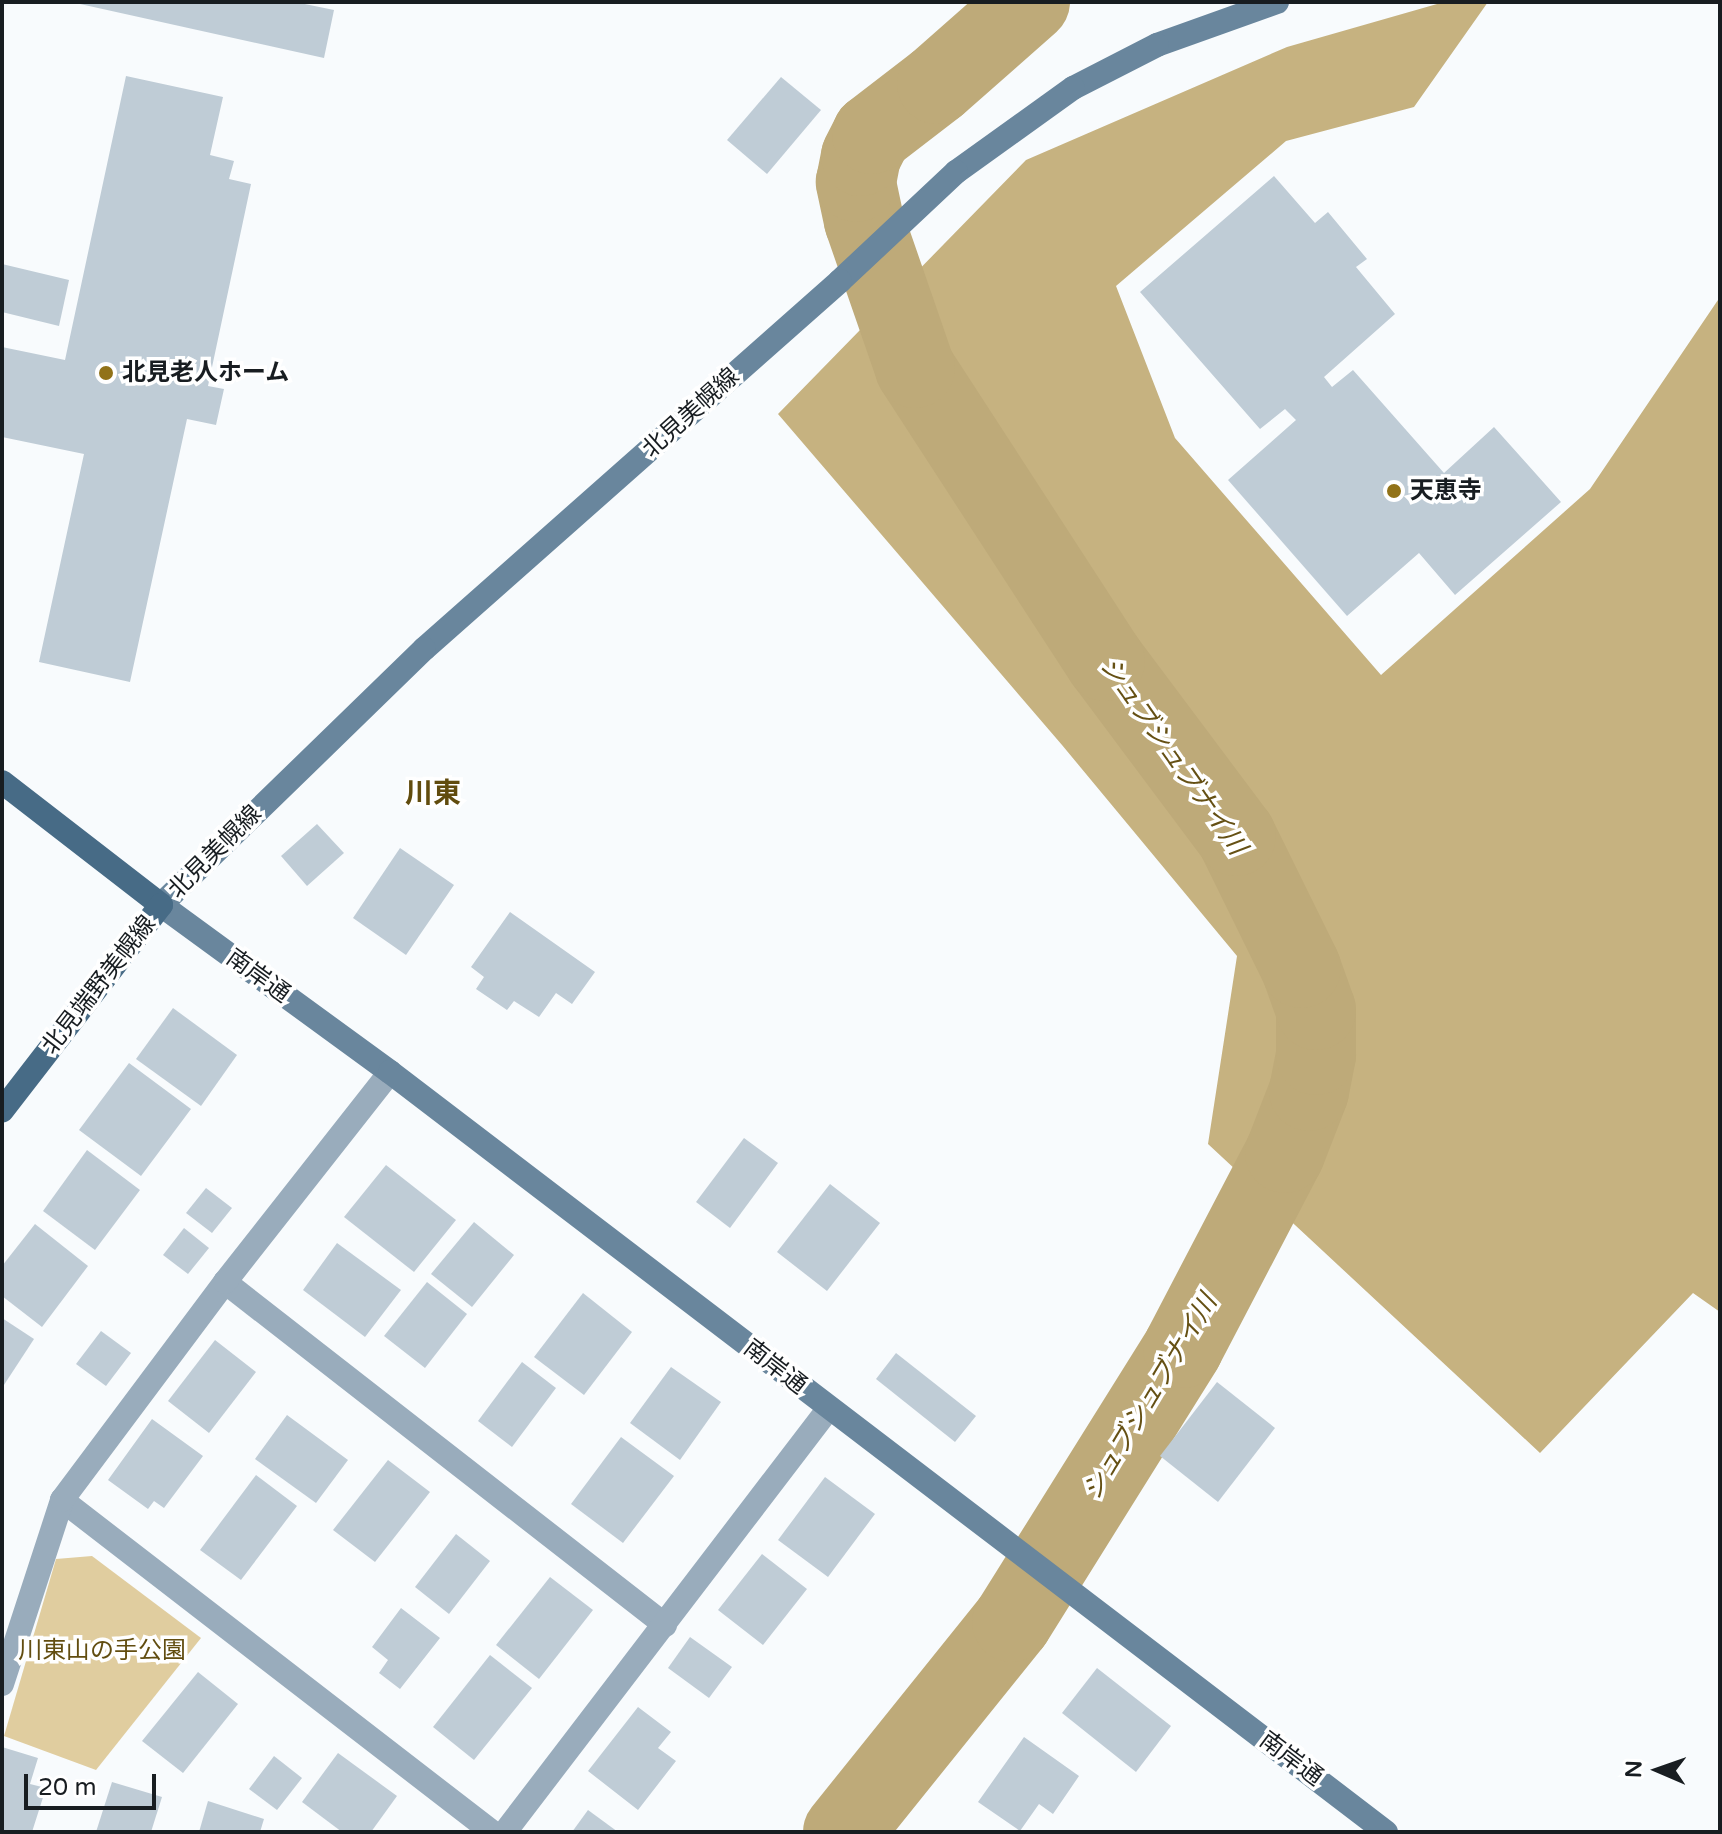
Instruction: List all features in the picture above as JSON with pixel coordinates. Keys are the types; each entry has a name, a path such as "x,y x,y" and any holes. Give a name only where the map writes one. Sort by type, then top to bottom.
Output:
{"main road":[{"name":"北見美幌線","path":"161,905 424,649 840,281 956,172 1073,88 1157,45 1277,2"},
{"name":"北見端野美幌線","path":"2,782 161,905 2,1111"},
{"name":"南岸通","path":"161,905 390,1072 998,1539 1069,1588 1386,1832"}],"street":[{"path":"2,1684 62,1500 225,1282 390,1072"},
{"path":"225,1282 665,1625"},
{"path":"505,1832 829,1408"},
{"path":"62,1500 492,1832"}],"green space":[{"name":"川東山の手公園","path":"92,1556 201,1638 96,1770 4,1736 56,1559"}],"shaded area":[{"path":"1444,2 1488,2 1414,107 1286,141 1116,286 1175,438 1381,675 1590,489 1720,297 1720,1312 1693,1293 1540,1453 1208,1144 1237,956 1062,745 778,414 1026,160 1287,47"}],"building":[{"path":"71,2 295,2 334,10 324,58"},
{"name":"北見老人ホーム","path":"126,76 223,97 210,155 234,161 229,179 251,184 208,386 224,389 216,425 187,419 130,682 39,662 84,454 2,437 2,347 65,360"},
{"path":"781,77 821,110 767,174 727,140"},
{"path":"1274,176 1315,223 1328,212 1367,259 1356,267 1395,314 1324,377 1332,387 1353,370 1444,473 1494,427 1561,502 1455,595 1419,553 1347,616 1228,480 1296,420 1285,409 1260,429 1140,292"},
{"path":"2,264 69,280 59,326 2,312"},
{"path":"317,824 344,853 307,886 281,856"},
{"path":"400,848 454,885 406,955 353,918"},
{"path":"510,912 595,972 572,1004 556,993 539,1017 514,1001 507,1010 476,989 484,977 471,967"},
{"path":"173,1008 237,1055 201,1106 136,1059"},
{"path":"129,1063 191,1109 141,1176 79,1130"},
{"path":"744,1138 778,1163 730,1228 696,1202"},
{"path":"87,1150 140,1190 95,1250 43,1211"},
{"path":"386,1165 456,1220 414,1272 344,1217"},
{"path":"830,1184 880,1223 827,1291 777,1252"},
{"path":"206,1188 232,1208 212,1233 186,1213"},
{"path":"474,1222 514,1255 472,1307 431,1274"},
{"path":"35,1224 88,1266 42,1327 2,1296 2,1266"},
{"path":"184,1228 209,1248 188,1274 163,1255"},
{"path":"337,1243 401,1290 365,1337 303,1290"},
{"path":"427,1282 467,1314 425,1368 384,1336"},
{"path":"583,1293 632,1332 584,1395 534,1357"},
{"path":"2,1318 34,1339 2,1388"},
{"path":"101,1331 131,1353 106,1386 76,1364"},
{"path":"215,1340 256,1372 209,1433 168,1401"},
{"path":"896,1353 976,1416 955,1442 876,1379"},
{"path":"522,1362 556,1388 512,1447 478,1421"},
{"path":"671,1367 721,1402 680,1460 630,1423"},
{"path":"1217,1382 1275,1428 1218,1502 1160,1456"},
{"path":"287,1415 348,1460 316,1503 255,1459"},
{"path":"152,1419 203,1456 164,1508 154,1501 148,1509 108,1480"},
{"path":"621,1437 674,1476 623,1543 571,1504"},
{"path":"388,1460 430,1492 375,1562 333,1530"},
{"path":"256,1475 297,1506 241,1580 200,1550"},
{"path":"825,1477 875,1514 828,1577 778,1540"},
{"path":"456,1534 490,1561 449,1614 415,1587"},
{"path":"762,1554 807,1589 763,1645 718,1610"},
{"path":"550,1577 593,1610 539,1679 496,1645"},
{"path":"401,1608 440,1638 400,1689 379,1673 388,1660 372,1647"},
{"path":"690,1637 732,1667 709,1698 668,1668"},
{"path":"490,1655 532,1688 474,1760 433,1727"},
{"path":"1097,1668 1171,1726 1136,1772 1062,1713"},
{"path":"198,1672 238,1704 183,1773 142,1741"},
{"path":"638,1707 671,1732 658,1748 676,1761 638,1810 588,1771"},
{"path":"1024,1737 1079,1776 1053,1814 1039,1804 1020,1831 978,1802"},
{"path":"2,1747 38,1758 30,1784 46,1788 32,1832 2,1832"},
{"path":"338,1753 397,1796 371,1832 342,1832 302,1802"},
{"path":"274,1756 302,1778 277,1810 249,1789"},
{"path":"112,1782 162,1797 151,1832 96,1832"},
{"path":"208,1801 264,1819 260,1832 199,1832"},
{"path":"588,1810 618,1832 572,1832"}],"waterway":[{"name":"シュブシュブナイ川","path":"843,1832 1012,1622 1183,1348 1285,1153 1309,1091 1316,1055 1316,1010 1301,968 1236,836 1105,661 915,368 864,221 856,182 861,156 872,134 937,84 1030,2"}],"place":[{"name":"北見老人ホーム","path":"106,373"},
{"name":"天恵寺","path":"1394,491"}],"district":[{"name":"川東","path":"433,793"}]}
